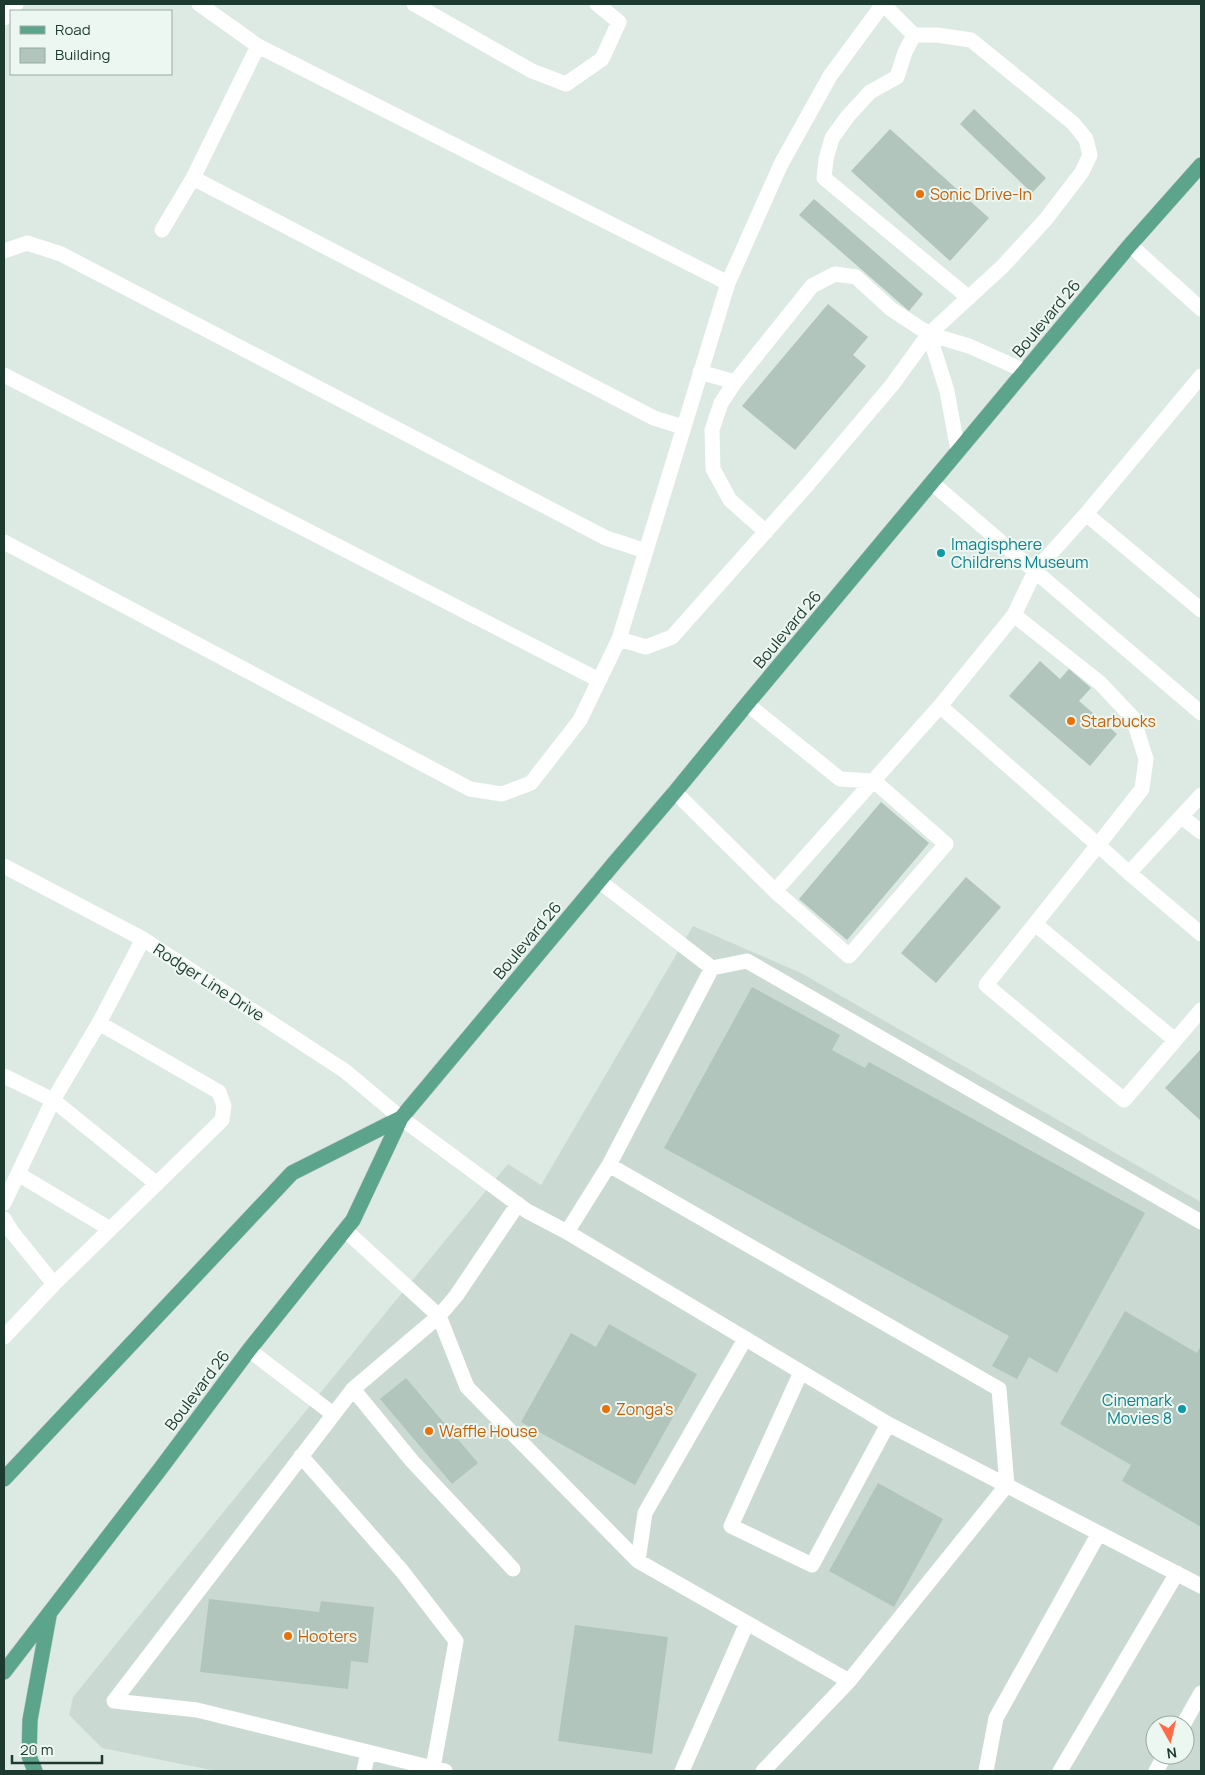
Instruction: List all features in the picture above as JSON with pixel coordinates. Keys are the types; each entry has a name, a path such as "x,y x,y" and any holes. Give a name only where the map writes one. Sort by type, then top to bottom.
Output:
{"main road":[{"name":"Boulevard 26","path":"4,1672 249,1350 353,1220 401,1118 676,792 746,704 1130,245 1201,165"},
{"name":"Boulevard 26","path":"4,1479 292,1173 401,1118"},
{"path":"35,1771 29,1756 30,1720 50,1613"}],"street":[{"path":"199,4 258,46 728,283"},
{"path":"414,4 532,71 566,84 602,59 619,22 597,4"},
{"path":"4,542 470,789 502,794 531,783 580,720 619,639 728,283 780,164 830,76 883,4 914,35 937,35 972,40 1073,123 1086,139 1090,155 1082,172 1046,219 1003,266 929,334 892,385 766,532 672,637 646,647 619,639"},
{"path":"914,35 905,52 897,77 870,92 848,116 832,138 826,160 824,178 969,298"},
{"path":"162,230 193,178 258,46"},
{"path":"193,178 654,418 683,427"},
{"path":"4,251 27,243 62,254 606,538 646,551"},
{"path":"1130,245 1201,309"},
{"path":"766,532 730,500 713,469 712,430 721,403 812,286 835,274 856,278 891,309 929,334 969,346 1025,371"},
{"path":"929,334 947,392 958,451"},
{"path":"700,372 736,382"},
{"path":"4,375 599,680"},
{"path":"775,891 940,706 1014,615 1036,571 1201,376"},
{"path":"932,483 1201,713"},
{"path":"1086,514 1201,610"},
{"path":"1014,615 1100,683 1133,718 1146,759 1142,789 986,985 1124,1100 1201,1010"},
{"path":"676,792 775,891 849,956 946,844 874,781 840,779 746,704"},
{"path":"940,706 1201,934"},
{"path":"1129,873 1201,796"},
{"path":"1182,816 1201,832"},
{"name":"Rodger Line Drive","path":"4,866 143,939 345,1071 401,1118 527,1211 567,1232 888,1424 1201,1586"},
{"path":"599,881 712,968 747,961 1201,1222"},
{"path":"1035,924 1175,1040"},
{"path":"4,1203 53,1100 99,1023 143,939"},
{"path":"567,1232 609,1165 712,968"},
{"path":"4,1337 54,1284 222,1120 224,1106 219,1092 99,1023"},
{"path":"4,1076 53,1100 157,1184"},
{"path":"609,1165 999,1389 1007,1485 849,1681 763,1771"},
{"path":"18,1174 110,1229"},
{"path":"301,1456 402,1571 456,1641 439,1770 197,1710 114,1701 333,1414 353,1389 439,1316 456,1296 518,1204"},
{"path":"4,1219 12,1232 54,1284"},
{"path":"345,1230 439,1316 467,1387 638,1561 849,1681"},
{"path":"638,1561 645,1513 745,1338"},
{"path":"249,1350 333,1414"},
{"path":"801,1372 731,1526 812,1565 888,1424"},
{"path":"353,1389 412,1461 512,1570"},
{"path":"986,1771 996,1718 1099,1533"},
{"path":"1060,1771 1177,1573"},
{"path":"682,1771 747,1623"},
{"path":"1189,1715 1201,1693"},
{"path":"364,1771 368,1752"}],"shaded area":[{"path":"693,926 801,973 1201,1202 1201,1771 216,1771 102,1748 69,1715 73,1697 508,1164 541,1185"}],"building":[{"path":"974,109 1046,178 1032,193 960,124"},
{"name":"Sonic Drive-In","path":"890,129 989,218 950,261 851,171"},
{"path":"814,199 923,294 909,311 799,215"},
{"path":"828,304 868,337 853,355 866,366 795,450 742,406"},
{"path":"1040,661 1060,679 1069,669 1091,688 1079,701 1117,734 1090,766 1009,696"},
{"path":"881,802 929,843 847,940 799,899"},
{"path":"966,877 1001,907 936,983 901,953"},
{"path":"752,987 840,1035 832,1050 865,1068 869,1062 1145,1213 1057,1373 1029,1357 1017,1379 992,1366 1009,1336 664,1148"},
{"path":"1201,1049 1201,1121 1165,1088"},
{"path":"1125,1311 1197,1353 1201,1345 1201,1527 1122,1481 1131,1465 1060,1424"},
{"path":"609,1324 697,1374 635,1485 521,1422 571,1333 596,1347"},
{"name":"Waffle House","path":"406,1378 478,1463 452,1484 380,1399"},
{"path":"878,1483 943,1519 894,1607 829,1571"},
{"name":"Hooters","path":"209,1599 319,1612 321,1601 374,1607 368,1663 351,1661 348,1689 200,1672"},
{"path":"575,1625 668,1637 652,1754 558,1741"}],"place":[{"name":"Sonic Drive-In","path":"920,194"},
{"name":"Imagisphere Childrens Museum","path":"941,553"},
{"name":"Starbucks","path":"1071,721"},
{"name":"Zonga's","path":"606,1409"},
{"name":"Cinemark Movies 8","path":"1182,1409"},
{"name":"Waffle House","path":"429,1431"},
{"name":"Hooters","path":"288,1636"}]}
